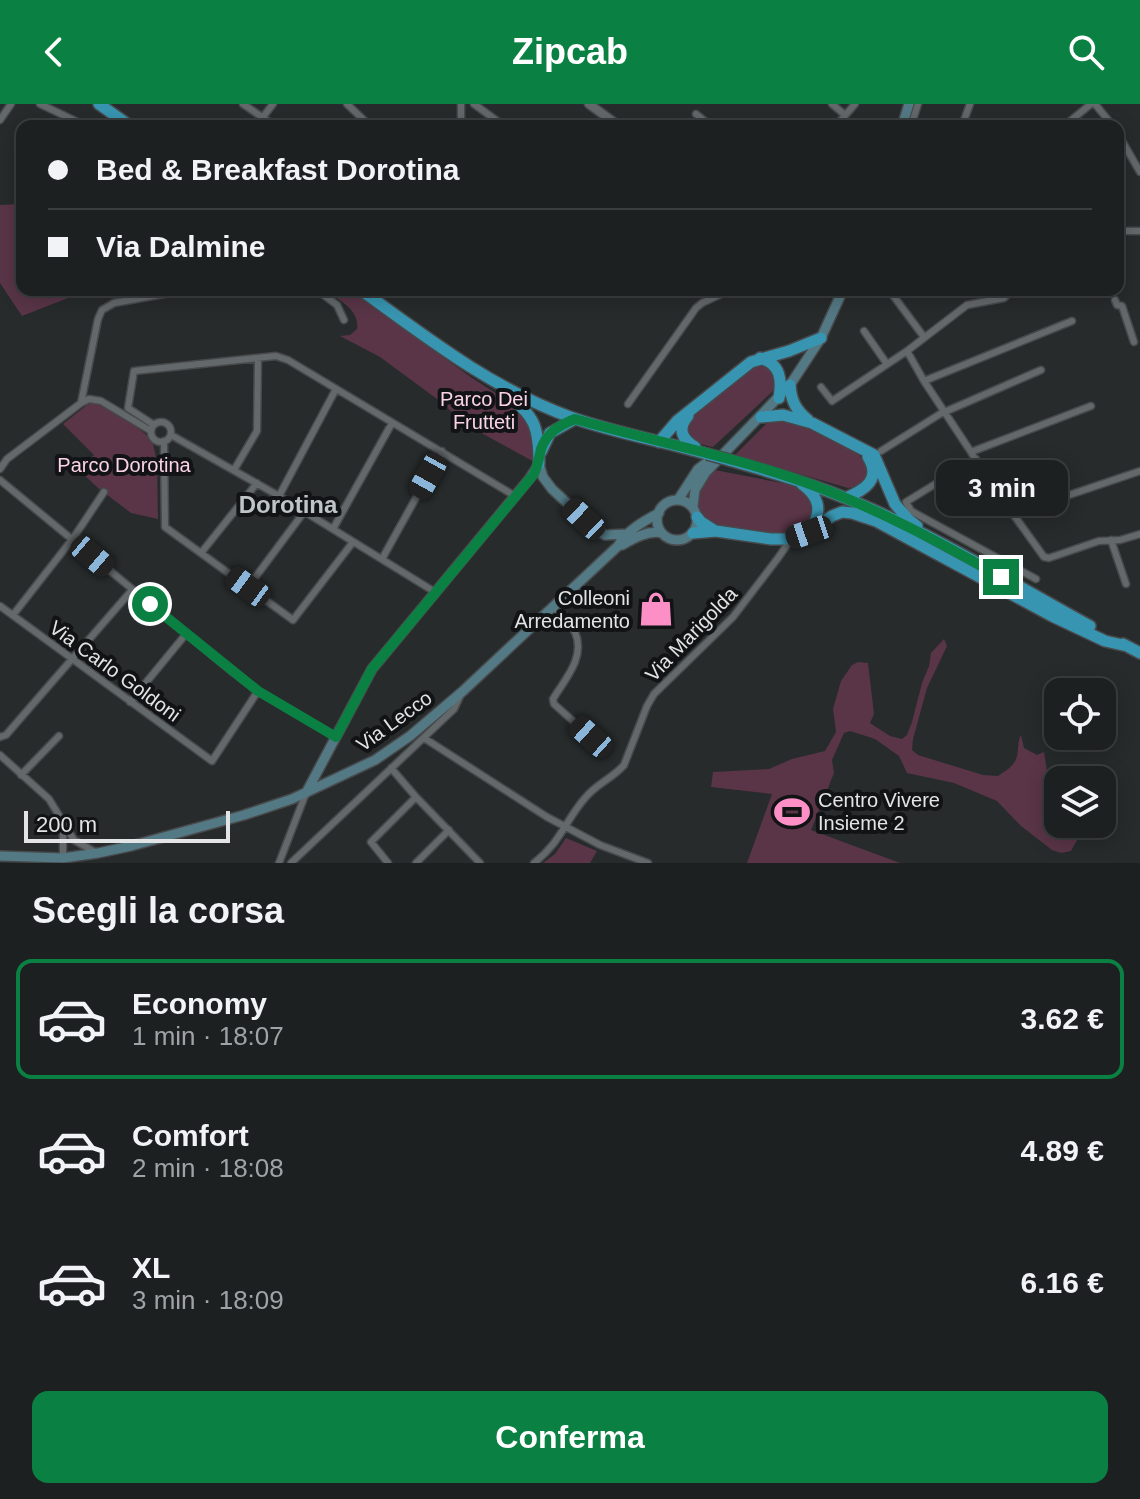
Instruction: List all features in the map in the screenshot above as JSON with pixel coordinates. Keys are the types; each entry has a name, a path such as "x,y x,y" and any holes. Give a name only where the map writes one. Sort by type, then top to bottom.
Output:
{"highway":[{"path":"99,104 122,120"},
{"path":"369,296 511,392 575,419 795,479 846,498 950,549 1140,653"},
{"path":"393,313 467,372 519,404 535,425 539,464"},
{"path":"659,442 677,421 751,362 821,338"},
{"path":"760,358 771,362 779,372 779,398"},
{"path":"790,385 796,409 812,423"},
{"path":"697,406 684,420 682,433 686,441 704,453"},
{"path":"761,417 783,415 812,423 870,453 877,459 900,511 950,549"},
{"path":"539,464 542,448 550,433 575,419"},
{"path":"846,498 864,489 873,475 872,463 859,448"},
{"path":"795,479 812,492 817,501 817,517 809,532"},
{"path":"817,501 837,513 852,513 876,521 1052,616 1105,641 1127,646"},
{"path":"695,512 701,522 716,531"},
{"path":"693,533 716,531 788,539 809,532 837,513"}],"main road":[{"path":"695,512 686,502 666,503 659,513 658,526 666,537 678,540 693,533 697,525 695,490 700,481 790,385 821,338 840,296"},
{"path":"678,500 698,469 735,441"},
{"path":"306,793 372,669 534,474 539,464"},
{"path":"539,464 543,477 552,489 596,530 605,535 627,534"},
{"name":"Via Lecco","path":"618,546 627,534 659,513"},
{"name":"Via Lecco","path":"0,856 63,858 131,846 244,815 306,793 375,760 410,736 463,691 618,546 640,535 657,531 662,533"}],"street":[{"path":"0,120 11,104"},
{"path":"40,104 73,120"},
{"path":"243,104 267,120"},
{"path":"263,117 273,104"},
{"path":"347,104 364,120"},
{"path":"474,104 496,120"},
{"path":"589,104 611,120"},
{"path":"832,104 845,115"},
{"path":"841,120 855,104"},
{"path":"1072,120 1093,104 1108,120"},
{"path":"696,114 704,120"},
{"path":"1124,144 1140,172"},
{"path":"81,403 102,310 114,303 153,296"},
{"path":"325,296 337,305 344,320"},
{"path":"628,404 696,308 717,296"},
{"path":"893,296 924,337"},
{"path":"821,387 832,401 907,351 967,305 1006,296"},
{"path":"1115,300 1117,305 1122,306 1134,342"},
{"path":"924,381 1072,321"},
{"path":"864,331 887,364"},
{"path":"907,351 976,459 1000,503 1013,514 1046,558 1099,541 1120,540 1140,534"},
{"path":"171,435 164,441 156,440 153,428 128,408 134,371 283,357 515,496"},
{"path":"234,470 257,431 258,358"},
{"path":"881,451 945,411 1041,370"},
{"path":"279,496 336,389"},
{"path":"0,469 7,459 89,399 101,401 153,428"},
{"path":"971,452 1091,406"},
{"path":"153,428 160,422 165,423 171,435"},
{"path":"333,529 392,423"},
{"path":"171,435 279,496 435,592"},
{"path":"164,441 165,527 293,620 353,542"},
{"path":"382,559 442,451"},
{"path":"976,459 906,502 911,511 1036,579"},
{"path":"1013,514 1140,471"},
{"path":"0,480 258,691 336,737"},
{"path":"201,553 257,483"},
{"path":"13,615 104,492"},
{"path":"248,587 304,512"},
{"name":"Via Marigolda","path":"534,863 548,852 585,798 624,765 654,694 741,609 783,551 788,539"},
{"path":"1111,540 1126,584"},
{"path":"0,737 6,735 132,590"},
{"name":"Via Carlo Goldoni","path":"0,606 212,761 258,691"},
{"path":"553,607 574,630 578,648 578,659 553,699 554,704 591,737"},
{"path":"130,702 186,634"},
{"path":"284,851 286,861 290,862 454,709 463,691"},
{"path":"21,775 59,736"},
{"path":"424,738 547,817 600,845 648,863"},
{"path":"0,755 49,799 74,840 98,853"},
{"path":"391,768 480,863"},
{"path":"279,863 306,793"},
{"path":"388,863 371,842 416,797"},
{"path":"63,824 63,858"},
{"path":"416,863 449,830"},
{"path":"291,863 297,856"},
{"path":"297,856 303,863"}],"green space":[{"path":"16,204 16,296 68,298 22,316 0,283 0,205"},
{"name":"Parco Dei Frutteti","path":"333,296 359,296 516,406 531,427 536,463 467,425 380,357 340,336 350,335 357,329 355,316"},
{"path":"764,363 774,376 772,392 713,447 690,437 690,423 703,407 753,365"},
{"name":"Parco Dorotina","path":"92,403 116,413 152,439 157,462 158,519 131,513 80,471 94,455 63,424"},
{"path":"782,419 808,426 851,449 867,464 866,479 859,486 848,488 735,455 768,422"},
{"path":"715,470 792,485 813,498 813,517 806,527 782,535 711,525 700,511 699,497"},
{"path":"944,639 947,646 927,688 912,750 918,755 983,775 998,776 1014,763 1021,735 1024,748 1037,755 1044,752 1044,838 1078,838 1071,851 1061,853 1052,850 1021,826 997,801 954,783 907,773 899,756 875,739 850,731 844,733 832,760 834,773 811,830 900,863 747,863 772,794 711,787 713,772 769,769 792,759 825,751 836,732 833,709 841,681 852,665 858,662 868,663 874,714 870,723 890,736 902,739 912,722 931,653"},
{"path":"566,838 597,851 590,863 543,863 555,854"}],"place":[{"name":"Colleoni Arredamento","path":"656,609"},
{"name":"Centro Vivere Insieme 2","path":"792,812"}],"district":[{"name":"Dorotina","path":"288,505"}],"route":[{"path":"150,604 258,691 336,737 372,669 534,474 550,433 575,419 814,485 898,522 1001,577"}]}
